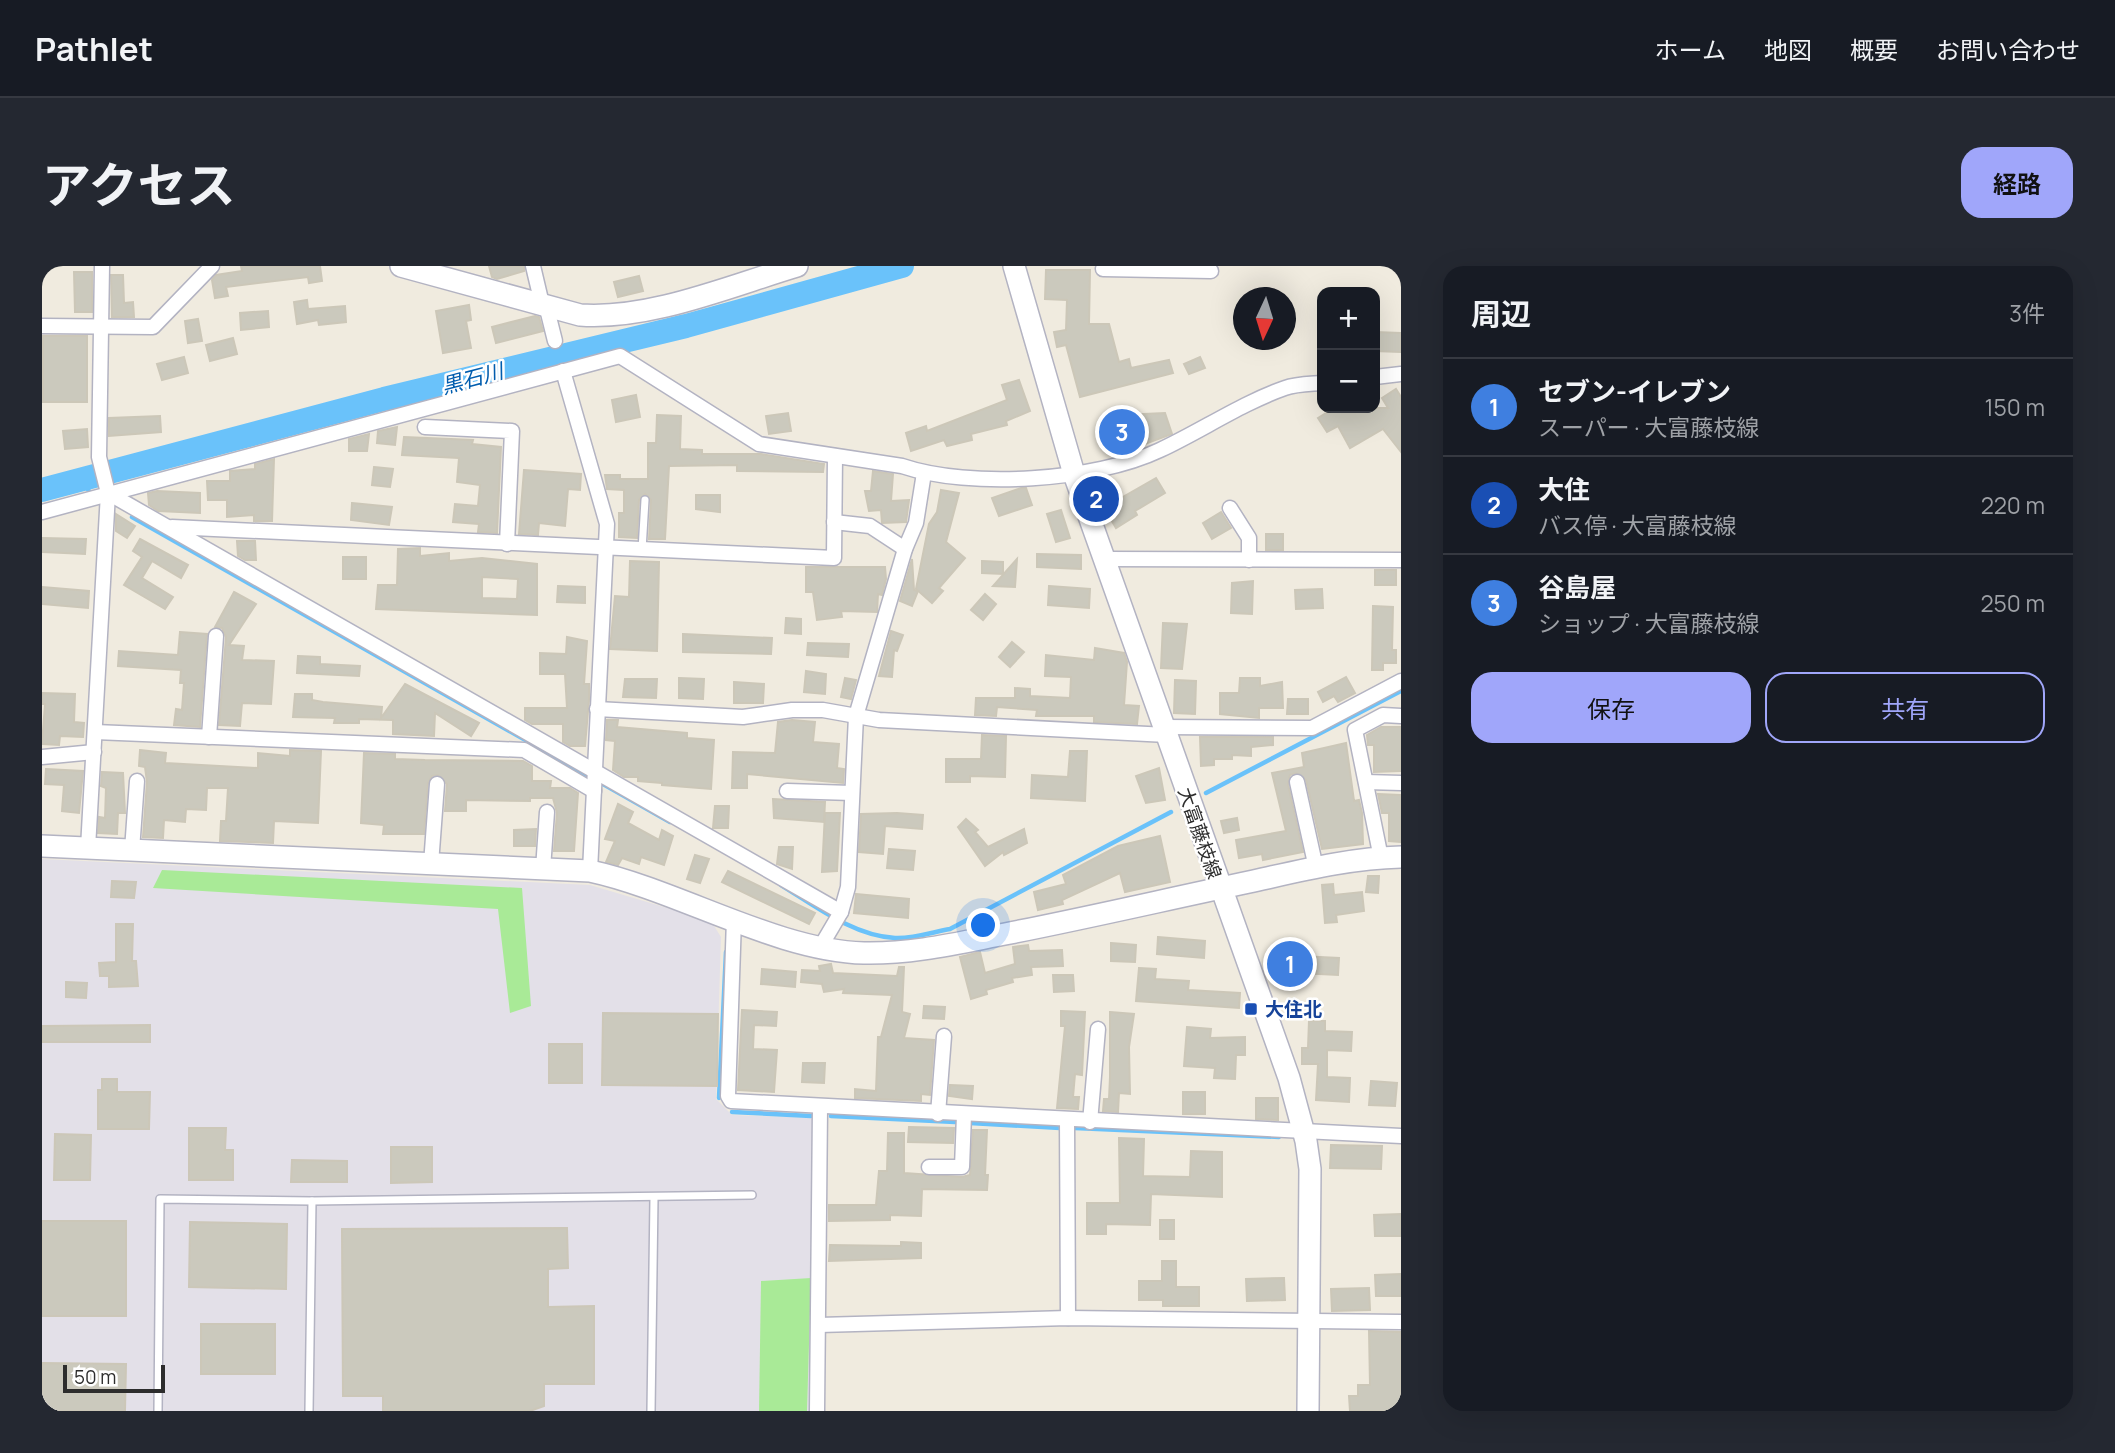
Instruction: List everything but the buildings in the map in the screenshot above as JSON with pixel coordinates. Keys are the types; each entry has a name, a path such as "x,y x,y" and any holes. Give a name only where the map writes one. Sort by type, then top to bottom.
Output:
{"street":[{"path":"88,848 108,493 99,457 102,266"},
{"path":"42,327 153,327 212,266"},
{"path":"401,266 580,315 608,317 652,309 786,268"},
{"path":"533,266 555,341"},
{"name":"大富藤枝線","path":"1014,266 1074,474 1219,888 1289,1078 1304,1132 1311,1195 1308,1411"},
{"path":"1103,270 1170,268 1211,271"},
{"path":"42,512 620,356 759,444 902,466 924,473 984,479 1074,474 1124,465 1286,387 1317,384"},
{"path":"563,370 607,524 590,872"},
{"path":"1380,376 1401,374"},
{"path":"425,427 512,431 507,544"},
{"path":"168,527 834,558 835,456"},
{"path":"821,946 838,916 848,887 856,716 905,549 916,523 924,473"},
{"path":"108,493 594,780 838,916"},
{"path":"1230,508 1249,538 1249,560"},
{"path":"834,522 870,526 905,549"},
{"path":"1105,559 1401,560"},
{"path":"209,737 216,636"},
{"path":"597,709 743,717 792,710 823,710 879,720 1165,731 1312,728 1401,681"},
{"path":"42,846 590,872 624,879 734,919 821,946 860,953 916,951 1069,923 1316,868 1391,858 1366,782 1355,730 1383,715 1401,716"},
{"path":"95,732 523,750 594,780"},
{"path":"42,757 94,752"},
{"path":"132,850 137,781"},
{"path":"1297,782 1316,868"},
{"path":"1366,782 1401,783"},
{"path":"431,864 437,784"},
{"path":"787,791 852,793"},
{"path":"543,869 547,812"},
{"path":"734,919 728,1096 731,1101 820,1108 1401,1136"},
{"path":"1090,1122 1098,1029"},
{"path":"938,1114 944,1036"},
{"path":"817,1411 820,1108"},
{"path":"929,1167 962,1167 964,1115"},
{"path":"1066,1120 1069,1318"},
{"path":"819,1325 1069,1318 1401,1322"}],"lane":[{"path":"642,550 645,500"},
{"path":"158,1411 160,1199 312,1201 752,1195"},
{"path":"651,1411 654,1198"},
{"path":"309,1411 312,1201"}],"shaded area":[{"path":"42,859 590,885 711,921 721,937 716,1099 732,1115 813,1118 813,1411 42,1411"}],"green space":[{"path":"162,870 522,888 531,1006 510,1013 498,909 153,888"},
{"path":"811,1278 807,1411 759,1411 761,1281"}],"waterway":[{"name":"黒石川","path":"42,490 384,399 686,326 902,266"},
{"path":"65,482 86,486 90,493"},
{"path":"132,517 670,822"},
{"path":"1206,793 1401,691"},
{"path":"781,885 835,919 865,932 895,938 916,936 950,929 1171,812"},
{"path":"719,1098 726,952"},
{"path":"732,1112 811,1116"},
{"path":"831,1116 955,1122"},
{"path":"970,1123 1060,1128"},
{"path":"1075,1128 1279,1137"}],"place":[{"name":"谷島屋","path":"1122,432"},
{"name":"大住","path":"1096,499"},
{"name":"セブン-イレブン","path":"1290,964"},
{"name":"大住北","path":"1251,1009"}]}
